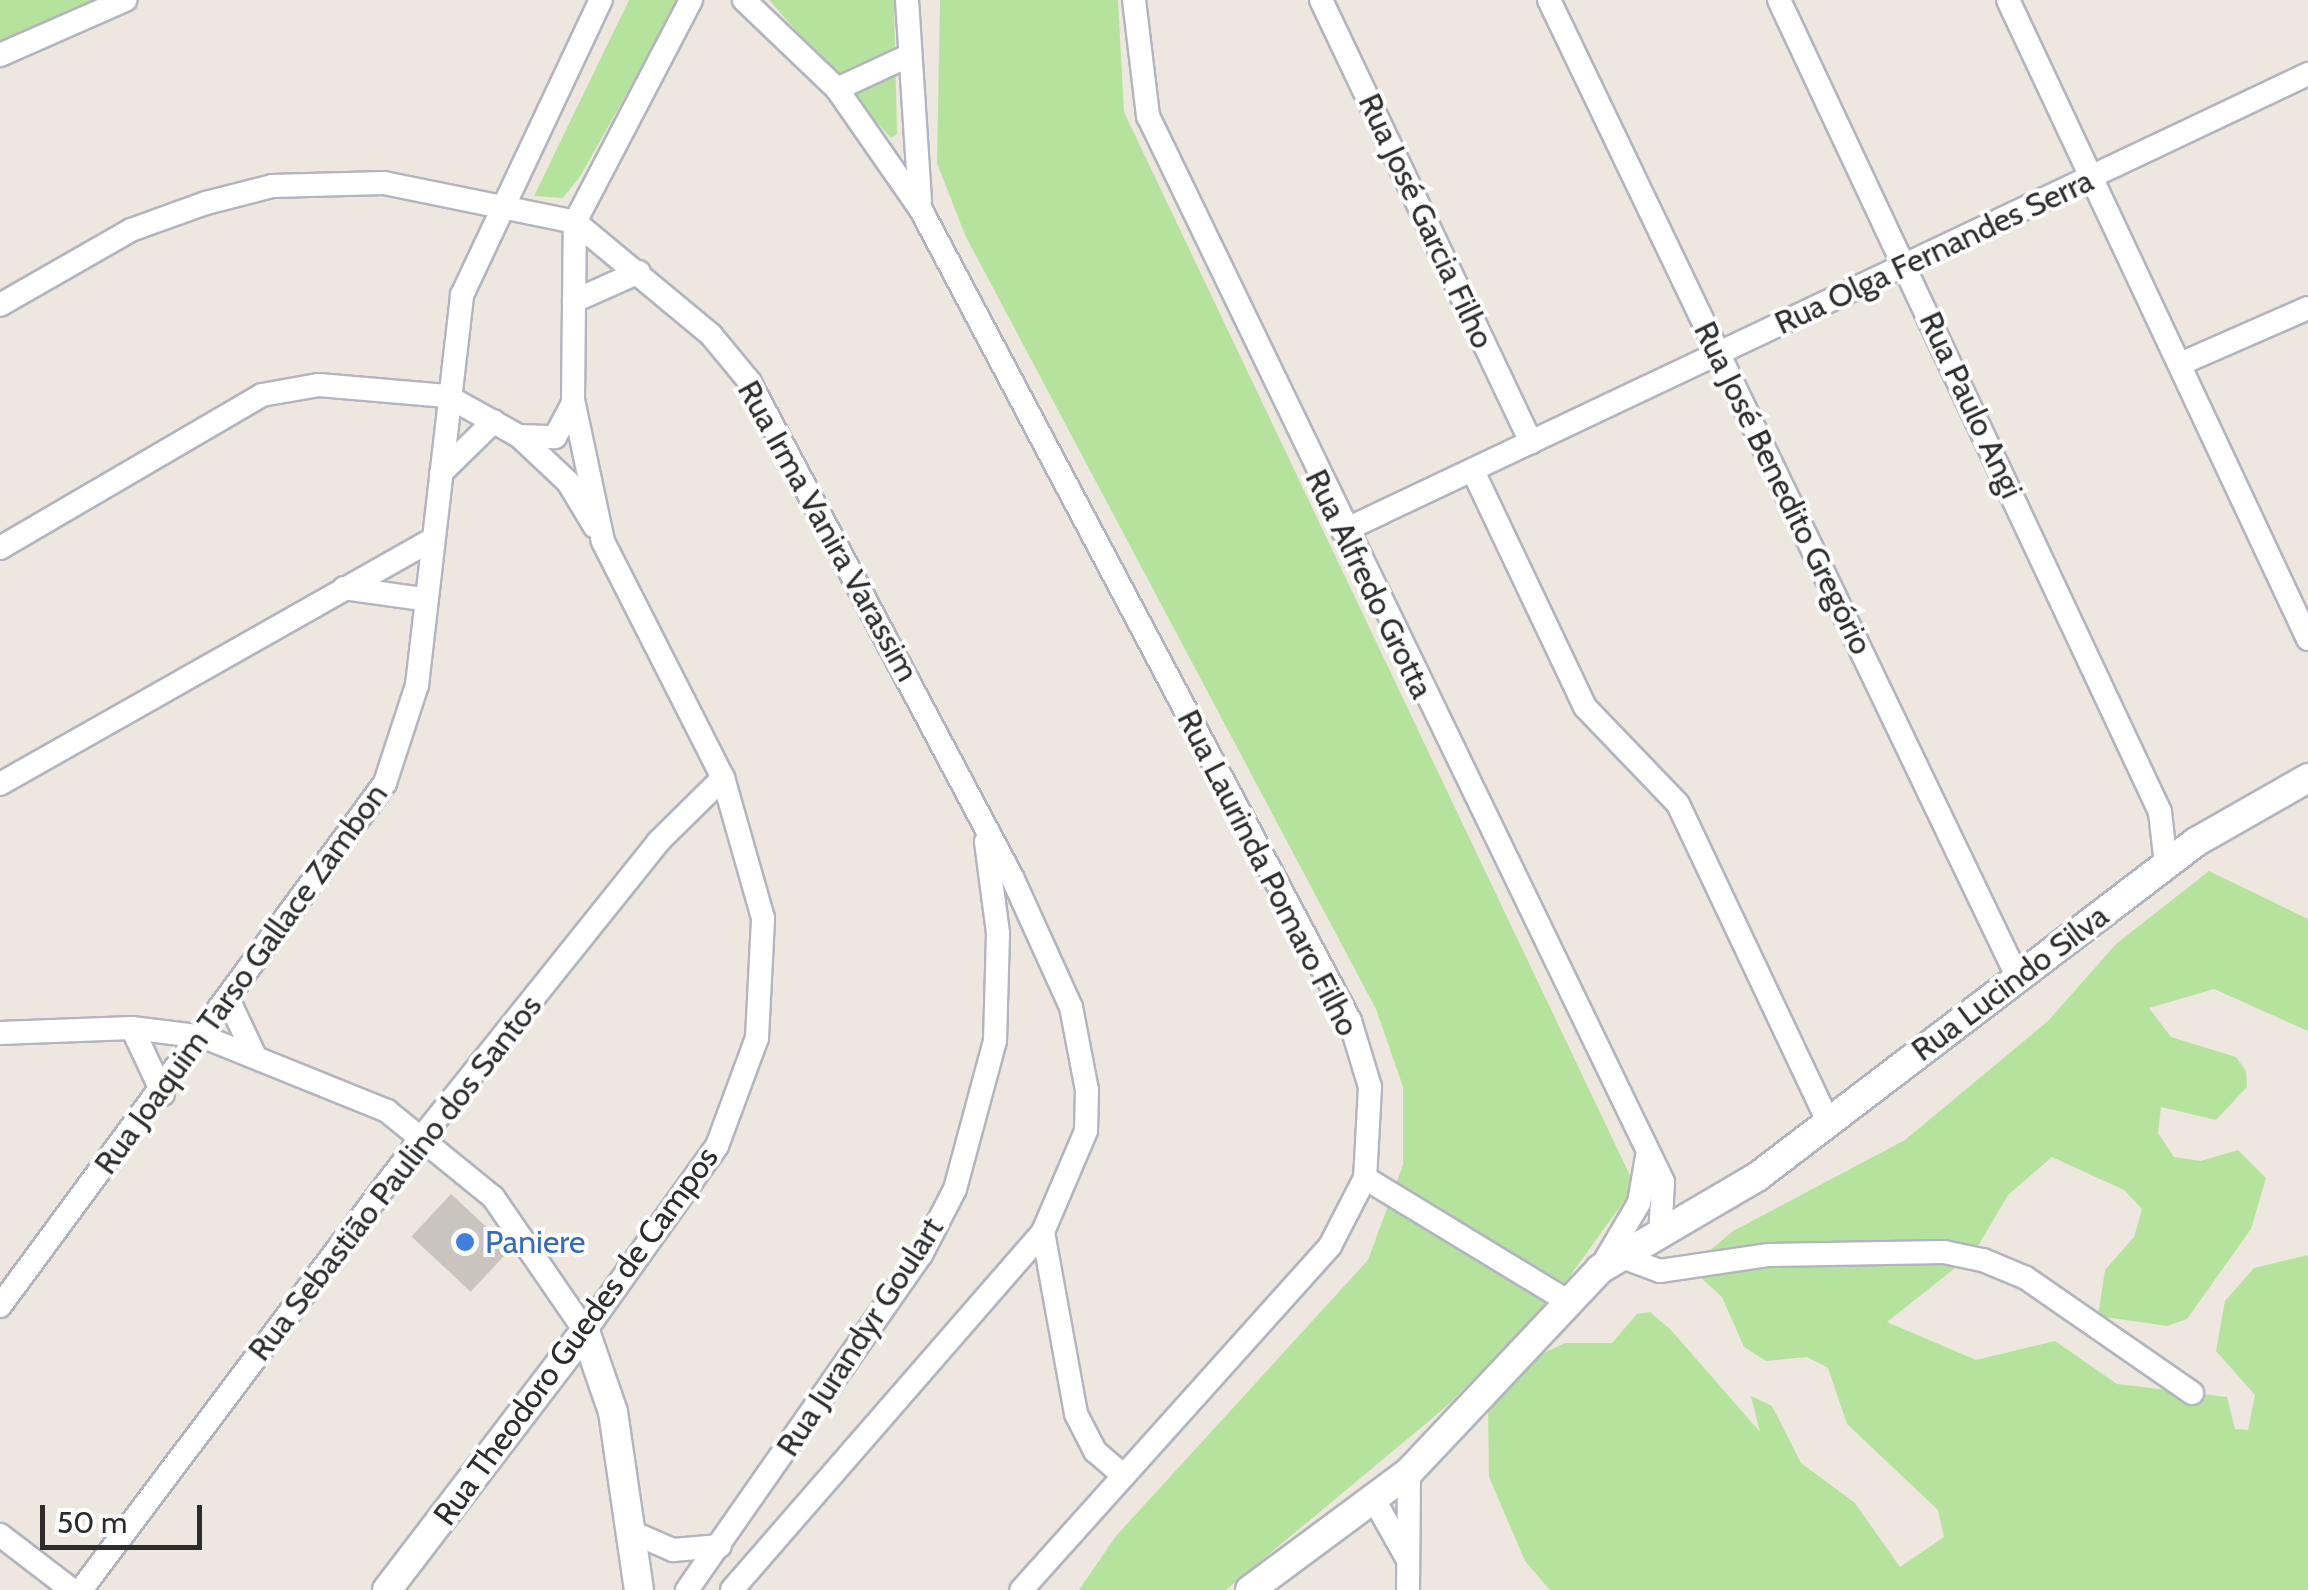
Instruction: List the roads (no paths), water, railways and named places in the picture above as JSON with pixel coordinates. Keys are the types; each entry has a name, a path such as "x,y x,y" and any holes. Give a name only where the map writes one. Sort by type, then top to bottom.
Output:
{"street":[{"path":"0,54 125,0"},
{"name":"Rua Joaquim Tarso Gallace Zambon","path":"0,1306 163,1094 385,782 416,684 427,542 441,473 447,396 462,295 501,203 601,0"},
{"name":"Rua Theodoro Guedes de Campos","path":"387,1590 584,1331 717,1146 757,1038 764,918 724,778 603,541 573,400 574,222 691,0"},
{"name":"Rua Laurinda Pomaro Filho","path":"744,0 837,89 921,210 1350,1022 1370,1087 1365,1178 1330,1246 1021,1590"},
{"name":"Rua Laurinda Pomaro Filho","path":"907,0 906,57 921,210"},
{"name":"Rua Alfredo Grotta","path":"1134,0 1148,116 1343,531 1663,1182"},
{"name":"Rua José Garcia Filho","path":"1321,0 1531,443"},
{"name":"Rua José Benedito Gregório","path":"1549,0 2017,976"},
{"name":"Rua Paulo Angi","path":"1779,0 2160,812 2166,865"},
{"path":"2008,0 2308,638"},
{"path":"837,89 906,57"},
{"name":"Rua Olga Fernandes Serra","path":"1343,531 1718,353 1908,268 2308,74"},
{"name":"Rua Irma Vanira Varassim","path":"0,305 131,230 272,186 384,183 501,203 574,222 639,272 749,381 983,819 1082,1040 1086,1131 1043,1232 732,1590"},
{"path":"574,300 639,272"},
{"path":"2180,364 2308,308"},
{"path":"0,548 262,395 319,385 447,396 519,436 568,482 603,541"},
{"path":"519,436 564,430 573,400"},
{"path":"441,473 494,422"},
{"path":"568,482 590,469"},
{"path":"1473,471 1586,707 1678,804 1828,1122"},
{"path":"0,784 427,542"},
{"path":"341,589 422,600"},
{"name":"Rua Sebastião Paulino dos Santos","path":"81,1590 422,1137 658,842 724,778"},
{"name":"Rua Lucindo Silva","path":"1250,1590 1409,1472 1569,1302 1611,1263 1721,1201 2196,842 2308,778"},
{"name":"Rua Paulo Angi","path":"2160,812 2196,842"},
{"name":"Rua Jurandyr Goulart","path":"687,1590 922,1255 954,1189 994,1041 998,933 983,819"},
{"path":"229,1000 254,1054"},
{"path":"132,1028 163,1094"},
{"path":"0,1034 132,1028 204,1037 254,1054 387,1112 493,1197 584,1331 613,1412 634,1533 639,1590"},
{"path":"1647,1156 1638,1203 1611,1263 1660,1271 1769,1255 1944,1252 1983,1260 2026,1278 2192,1392"},
{"path":"1365,1178 1569,1302"},
{"path":"1663,1182 1679,1196 1721,1201"},
{"path":"1660,1236 1663,1182"},
{"path":"1043,1232 1076,1414 1095,1451 1123,1475"},
{"path":"1408,1590 1409,1472"},
{"path":"1372,1496 1407,1558"},
{"path":"634,1533 673,1550 720,1546"},
{"path":"0,1535 72,1590"}],"place":[{"name":"Paniere","path":"465,1242"}]}
